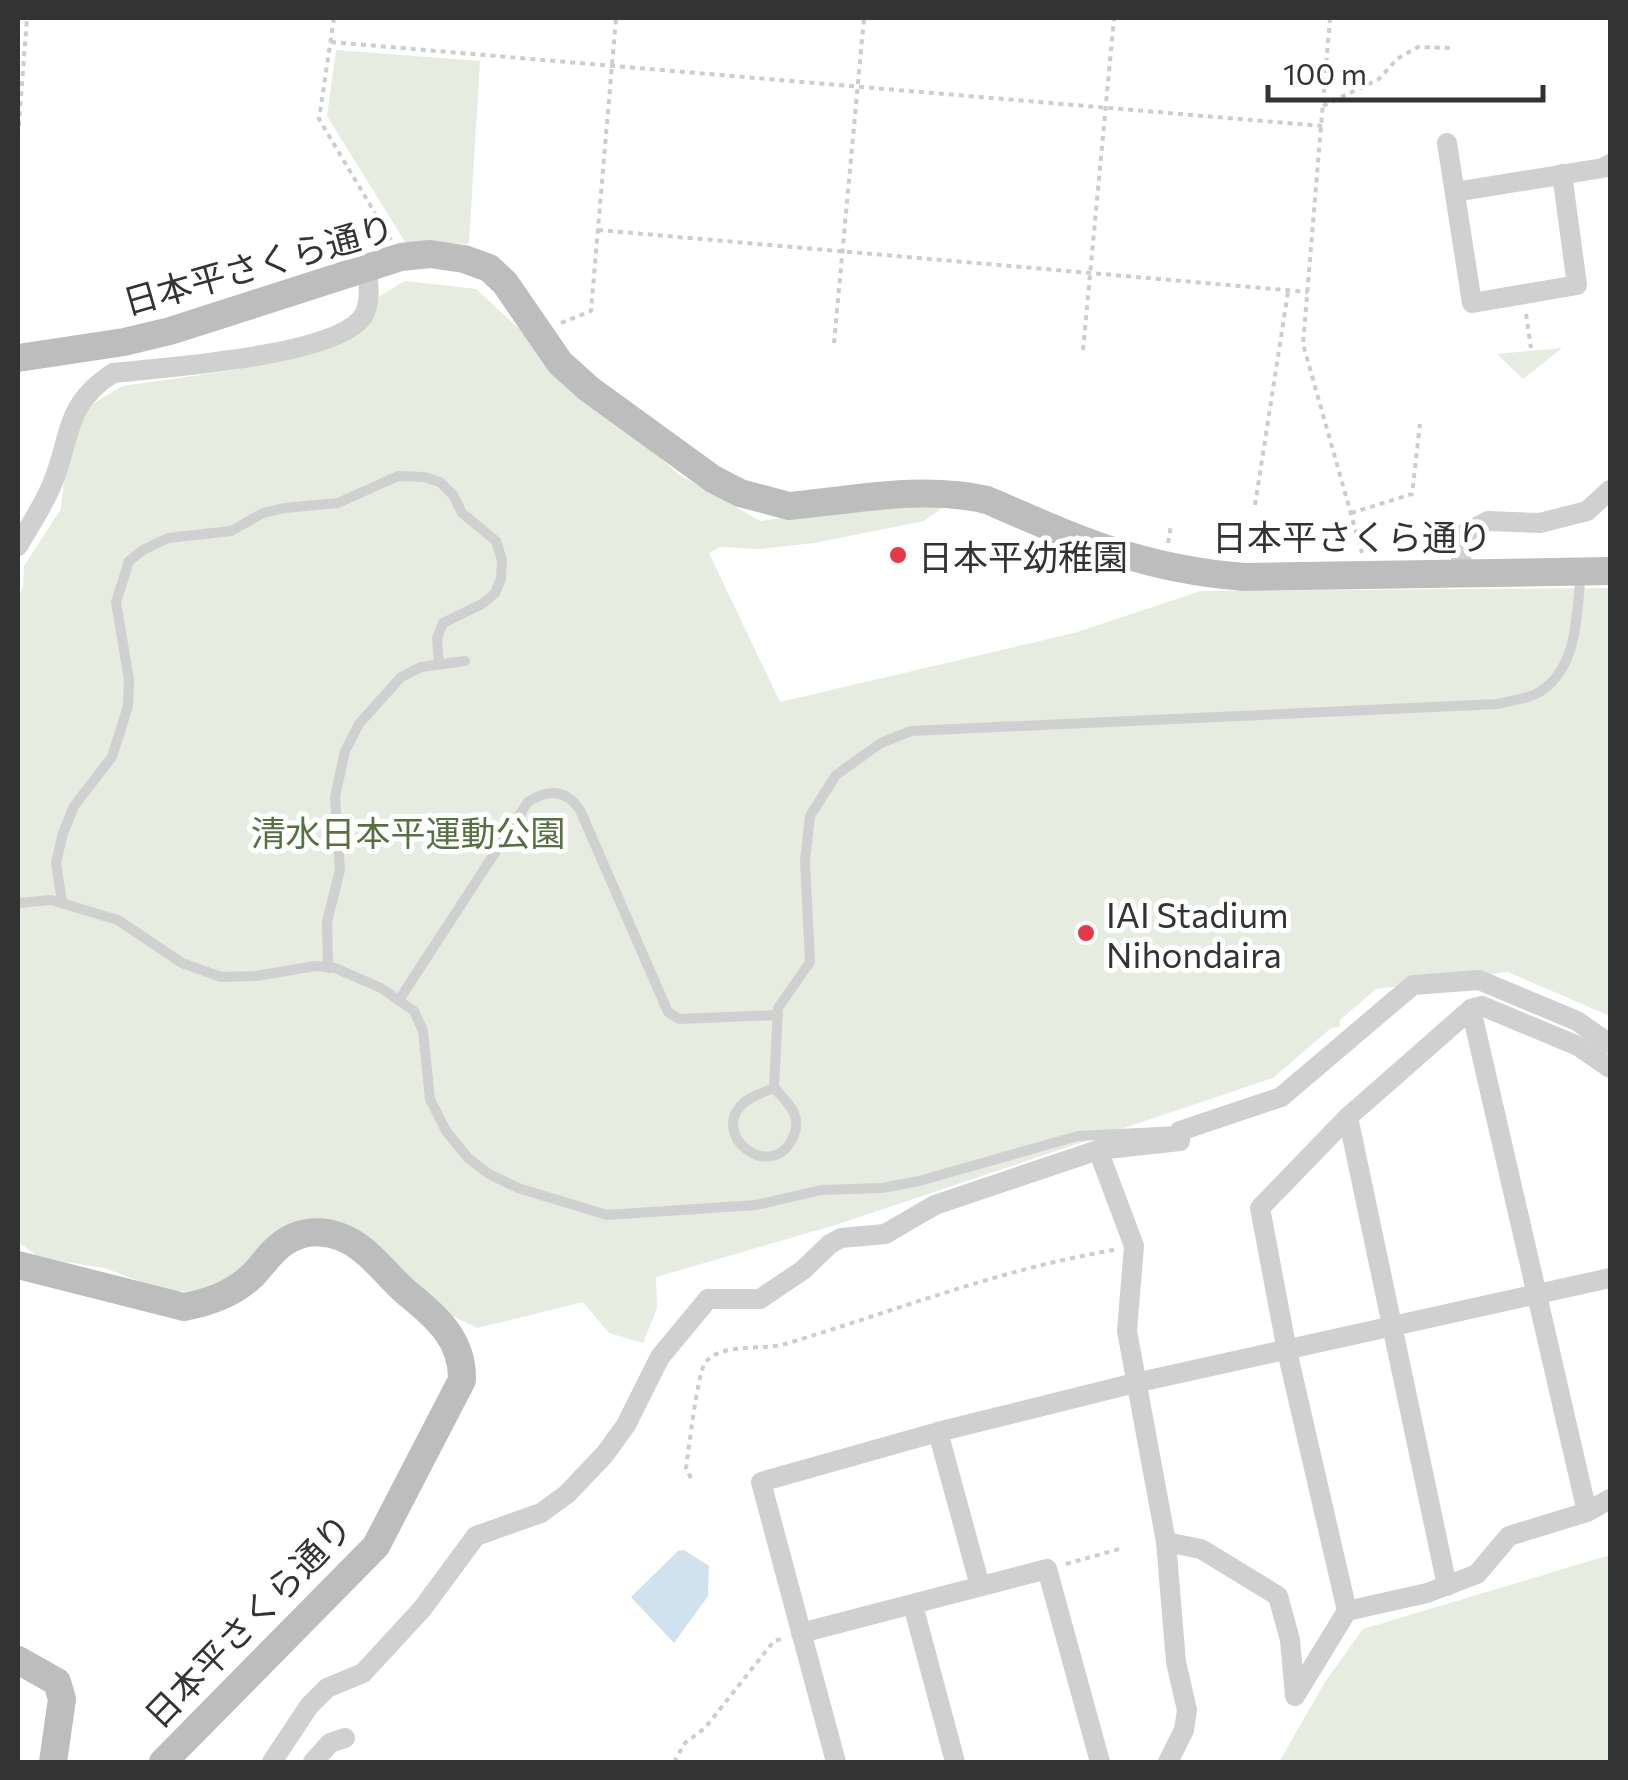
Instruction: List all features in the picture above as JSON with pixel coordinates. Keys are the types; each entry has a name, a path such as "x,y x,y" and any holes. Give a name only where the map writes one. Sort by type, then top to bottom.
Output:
{"street":[{"path":"1447,142 1472,303 1576,285 1562,174"},
{"path":"1455,192 1610,164"},
{"name":"日本平さくら通り","path":"18,358 170,331 401,256 464,258 490,268 505,282 560,363 589,389 713,479 740,494 766,502 788,506 962,494 987,500 1100,548 1166,568 1244,577 1610,571"},
{"path":"18,546 55,478 70,418 96,384 113,374 310,346 342,333 366,311 366,266"},
{"path":"1462,573 1460,536 1488,521 1540,522 1588,512 1610,490"},
{"path":"272,1762 309,1706 327,1688 364,1674 422,1609 476,1536 541,1513 567,1494 606,1454 626,1425 660,1357 708,1299 760,1299 841,1238 885,1234 935,1205 1098,1150 1180,1142 1180,1131 1281,1097 1413,985 1480,980 1578,1022 1610,1044"},
{"path":"1166,1542 1201,1548 1278,1596 1290,1640 1295,1696 1347,1611 1287,1351 1260,1208 1348,1118 1470,1009 1482,1006 1546,1032 1578,1046 1610,1068"},
{"path":"1470,1009 1587,1512"},
{"path":"1348,1118 1447,1586"},
{"path":"1098,1150 1134,1246 1127,1330 1166,1542 1176,1662 1187,1710 1184,1730 1168,1762"},
{"name":"日本平さくら通り","path":"18,1265 184,1307 209,1302 233,1290 253,1275 275,1249 297,1234 324,1231 364,1250 384,1274 431,1313 456,1342 462,1360 462,1380 376,1546 163,1762"},
{"path":"836,1762 761,1482 938,1432 1134,1384 1610,1278"},
{"path":"938,1432 980,1586"},
{"path":"1347,1611 1447,1586 1478,1574 1509,1536 1587,1512 1610,1499"},
{"path":"801,1633 1047,1569 1100,1762"},
{"path":"913,1605 955,1762"},
{"path":"18,1660 56,1682 62,1699 53,1762"},
{"path":"313,1762 330,1743 346,1738"}],"lane":[{"path":"62,902 56,862 63,833 74,806 112,757 128,706 130,680 116,602 129,561 143,550 168,538 231,530 262,513 338,502 398,476 440,482 453,495 462,513 496,541 502,560 501,579 494,593 482,604 443,624 437,638 438,665"},
{"path":"774,1088 748,1099 738,1110 733,1125 737,1142 749,1154 764,1157 780,1153 791,1143 797,1127 793,1108 774,1088 778,1008 810,962 806,862 810,816 836,775 880,743 911,731 1498,704 1536,694 1556,677 1570,656 1581,572"},
{"path":"328,968 326,922 340,870 336,797 345,750 359,724 401,678 421,667 465,661"},
{"path":"399,1000 528,802 542,793 558,792 574,800 580,810 668,1012 679,1019 778,1015"},
{"path":"18,903 62,902 118,920 182,963 221,977 256,976 315,966 382,988 414,1011 422,1031 430,1098 446,1130 468,1158 518,1188 608,1216 756,1205 821,1190 882,1188 1078,1136 1180,1131"}],"path":[{"path":"18,135 27,18"},
{"path":"334,18 320,120 401,256"},
{"path":"538,333 591,310 616,18"},
{"path":"834,343 864,18"},
{"path":"1083,350 1114,18"},
{"path":"1330,18 1303,344 1368,575"},
{"path":"331,42 1322,126"},
{"path":"1324,106 1379,78 1397,59 1418,47 1452,48"},
{"path":"598,230 1308,292"},
{"path":"1255,505 1288,290"},
{"path":"1523,294 1531,348"},
{"path":"1351,513 1412,494 1420,424"},
{"path":"691,1478 686,1468 704,1365 718,1353 780,1346 913,1300 1057,1259 1134,1246"},
{"path":"1047,1569 1123,1548"},
{"path":"674,1762 685,1743 705,1728 774,1640 801,1633"}],"green space":[{"path":"336,50 480,61 469,244 407,245 327,116"},
{"name":"清水日本平運動公園","path":"405,281 476,289 678,474 760,521 884,504 946,505 924,521 814,543 760,549 720,547 709,553 780,702 1074,633 1201,591 1610,588 1610,1016 1508,972 1376,989 1340,1020 1340,1027 1331,1028 1273,1078 839,1224 656,1277 657,1308 643,1343 609,1333 583,1302 477,1328 437,1308 345,1227 209,1293 164,1290 104,1268 40,1258 18,1242 18,599 24,566 61,509 70,418 122,386 235,370 329,345 378,297"},
{"path":"1562,348 1523,379 1497,354"},
{"path":"1610,1555 1610,1762 1279,1762 1325,1682 1363,1629"}],"water":[{"path":"684,1550 709,1566 708,1596 674,1643 631,1597 678,1551"}],"place":[{"name":"日本平幼稚園","path":"898,555"},
{"name":"IAI Stadium Nihondaira","path":"1086,933"}]}
